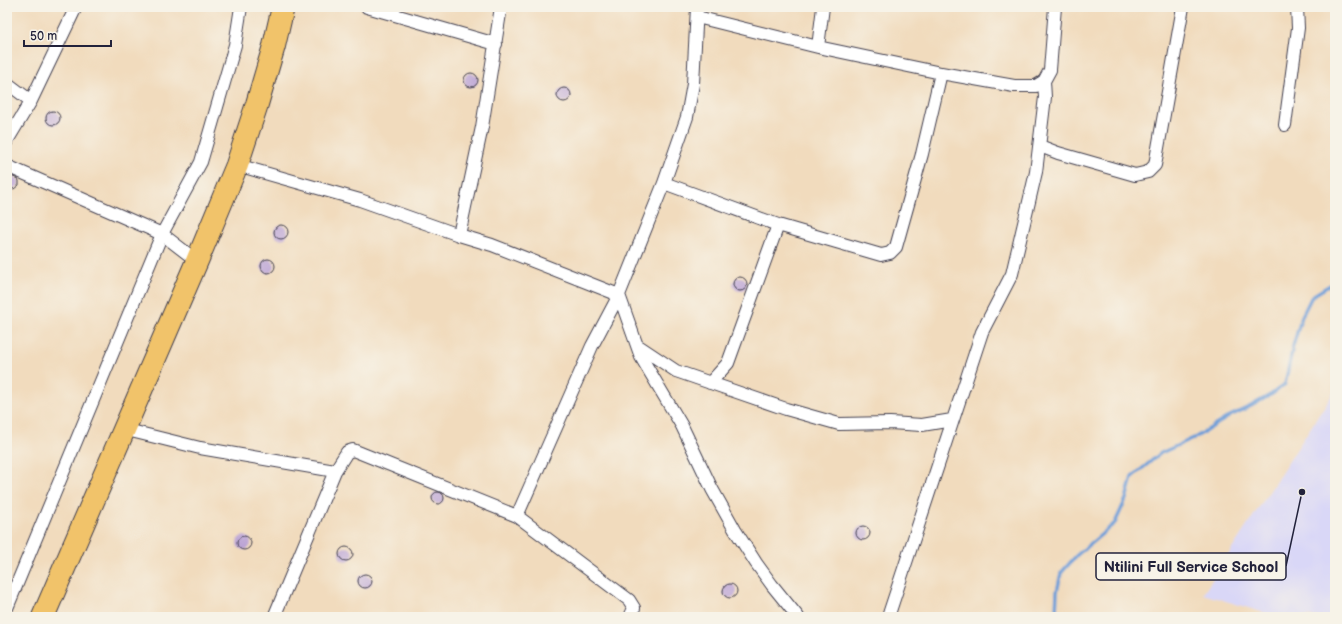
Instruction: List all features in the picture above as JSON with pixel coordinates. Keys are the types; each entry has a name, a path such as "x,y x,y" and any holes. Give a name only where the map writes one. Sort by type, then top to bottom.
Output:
{"highway":[{"path":"43,617 237,165 274,46 283,7"}],"street":[{"path":"7,141 31,102 76,7"},
{"path":"7,608 162,234 201,162 235,45 241,7"},
{"path":"367,7 496,44"},
{"path":"459,235 482,127 501,7"},
{"path":"818,47 823,7"},
{"path":"517,516 592,346 619,295 664,183 687,117 694,84 697,12 818,47 1014,86 1036,86 1044,81 1050,70 1055,7"},
{"path":"1040,146 1058,153 1135,175 1148,172 1155,165 1183,7"},
{"path":"1285,125 1298,28 1297,7"},
{"path":"664,183 778,225 881,255 890,253 896,247 922,154 941,72"},
{"path":"888,617 982,332 1012,274 1036,172 1045,97 1044,81"},
{"path":"7,82 31,102"},
{"path":"237,165 360,200 492,245 619,295 641,357 682,426 712,489 735,530 772,585 798,617"},
{"path":"7,166 162,234 197,261"},
{"path":"710,383 728,363 778,225"},
{"path":"637,345 676,371 786,409 839,424 890,423 922,425 952,420"},
{"path":"123,429 200,448 335,471"},
{"path":"274,617 335,471 347,452 354,450 517,516 629,600 634,608 630,617"}],"shaded area":[{"path":"1335,390 1335,617 1278,617 1203,594"}],"building":[{"path":"471,73 476,75 478,80 476,85 471,87 466,85 464,80 466,75"},
{"path":"564,88 569,90 571,95 569,100 564,102 559,100 557,95 559,90"},
{"path":"53,111 58,113 60,118 58,123 53,125 48,123 46,118 48,113"},
{"path":"11,176 19,181 19,185 14,189 7,187 7,178"},
{"path":"281,225 286,227 288,232 286,237 281,239 276,237 274,232 276,227"},
{"path":"268,259 273,261 275,266 273,271 268,273 263,271 261,266 263,261"},
{"path":"740,277 745,279 747,284 745,289 740,291 735,289 733,284 735,279"},
{"path":"440,492 443,493 443,503 436,504 433,503 432,496 433,493"},
{"path":"863,526 868,528 870,533 868,538 863,540 858,538 856,533 858,528"},
{"path":"244,536 249,538 251,543 249,548 244,550 239,548 237,543 239,538"},
{"path":"346,547 351,549 353,554 351,559 346,561 341,559 339,554 341,549"},
{"path":"365,574 370,576 372,581 370,586 365,588 360,586 358,581 360,576"},
{"path":"730,584 735,586 737,591 735,596 730,598 725,596 723,591 725,586"}],"waterway":[{"path":"1057,617 1057,592 1061,573 1077,555 1115,523 1126,499 1132,477 1161,453 1196,437 1230,416 1272,394 1285,384 1293,346 1302,316 1312,296 1335,282"}],"place":[{"name":"Ntilini Full Service School","path":"1302,492"}]}
